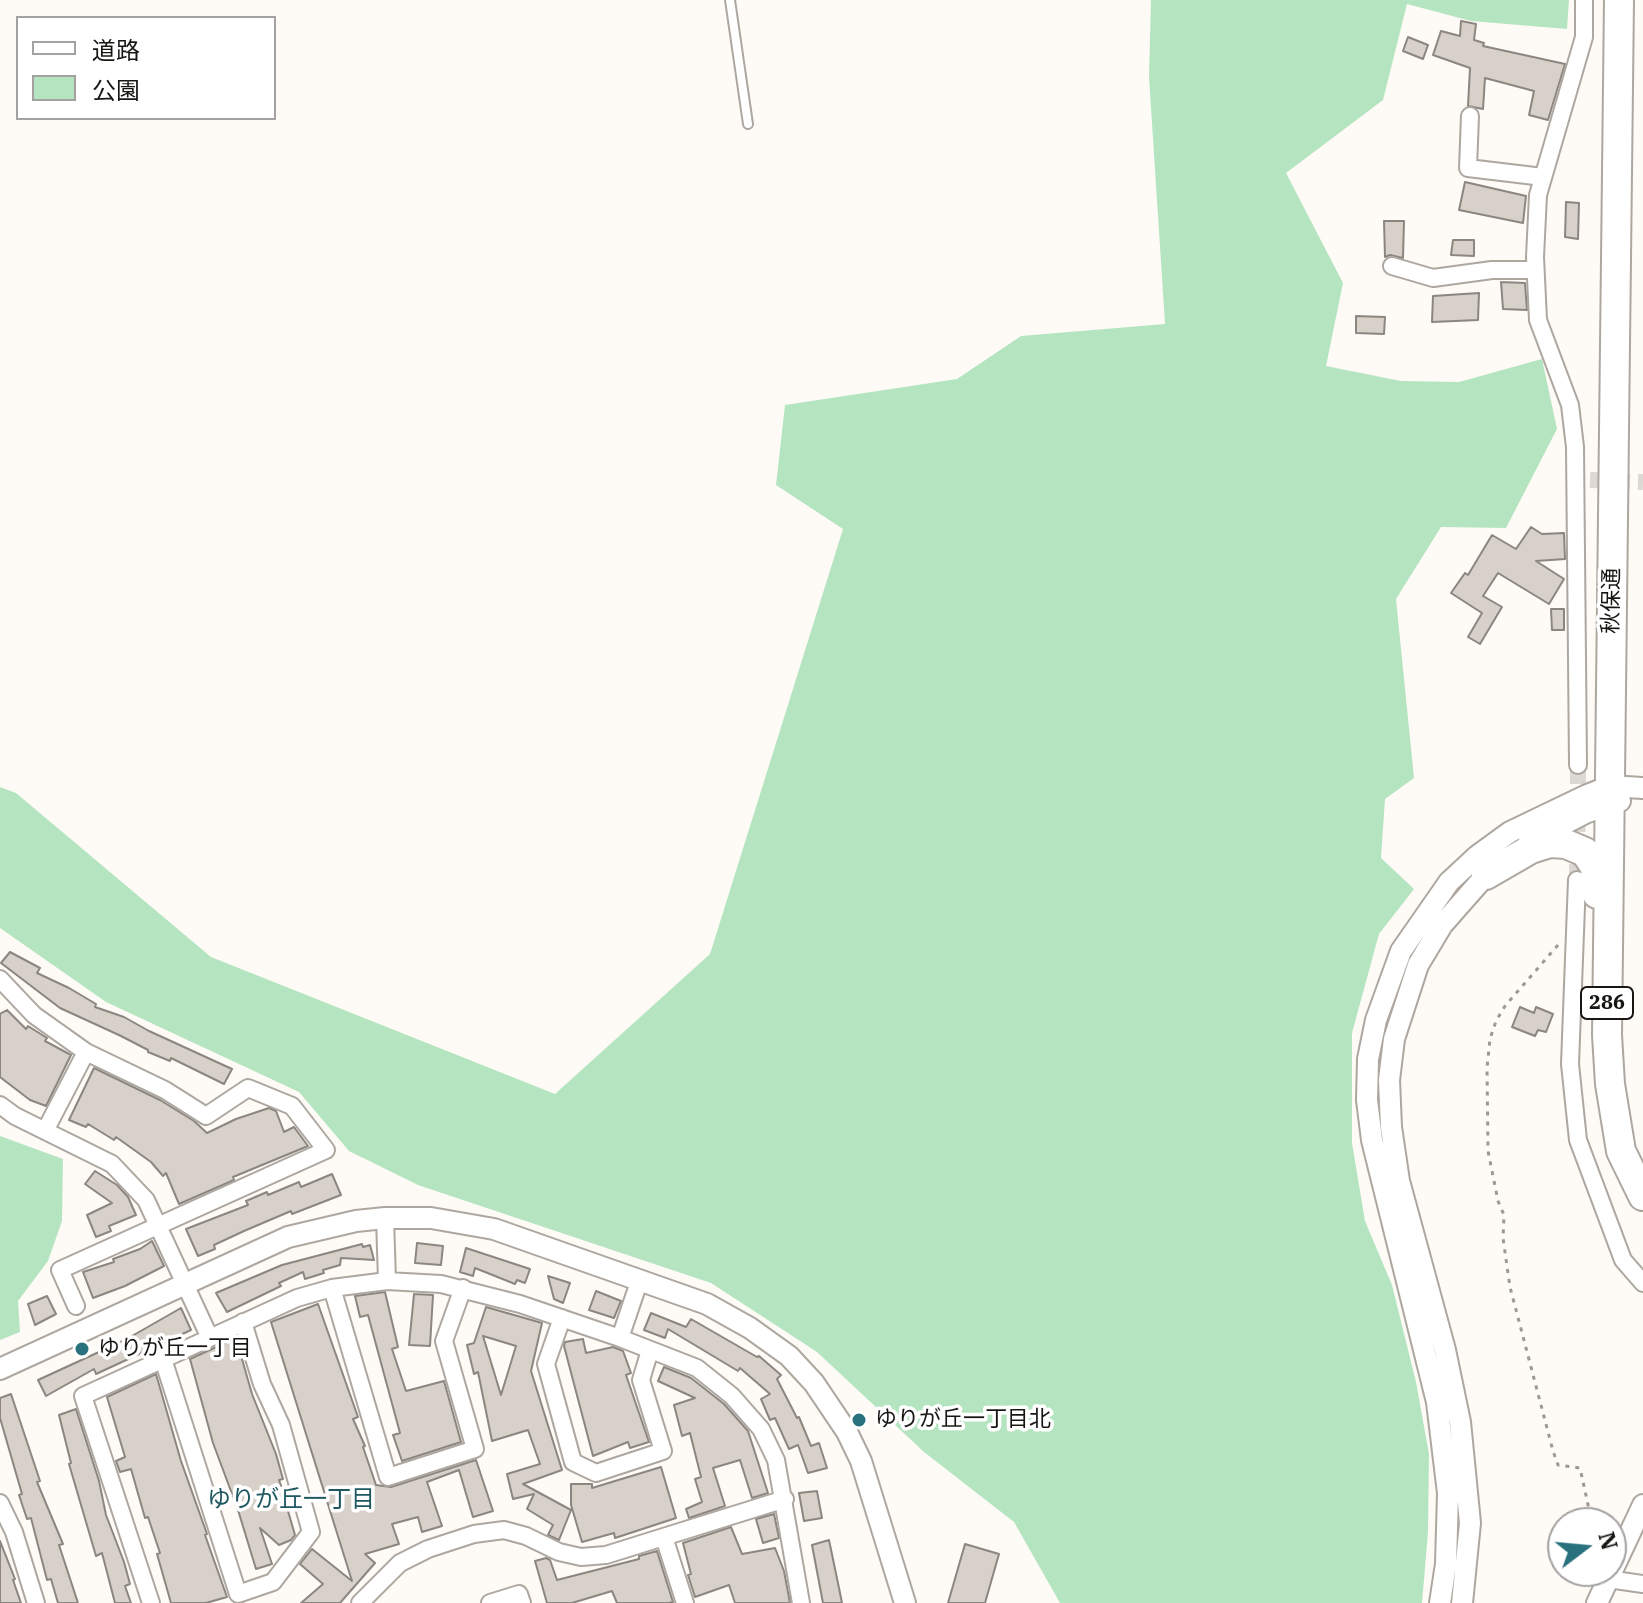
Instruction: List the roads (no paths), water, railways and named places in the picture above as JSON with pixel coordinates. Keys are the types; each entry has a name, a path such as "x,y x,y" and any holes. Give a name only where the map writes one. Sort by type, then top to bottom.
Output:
{"highway":[{"name":"秋保通","path":"1619,0 1607,1014 1610,1084 1621,1151 1643,1196"},
{"path":"1486,875 1531,849 1550,843 1566,844 1585,852 1595,867 1599,985 1607,1014"}],"street":[{"path":"1578,765 1582,478 1570,405 1538,320 1535,270 1538,195 1584,37 1584,0"},
{"path":"1470,116 1468,168 1543,177"},
{"path":"1392,266 1433,278 1492,270 1535,270"},
{"path":"1440,1603 1446,1564 1448,1493 1437,1402 1372,1140 1367,1100 1376,1020 1401,951 1449,882 1477,856 1510,832 1551,810 1643,788"},
{"path":"1462,1603 1470,1523 1460,1422 1445,1350 1399,1181 1391,1127 1389,1080 1394,1039 1418,965 1442,925 1486,875 1537,836 1610,795 1643,796"},
{"path":"1577,880 1570,1064 1578,1140 1623,1260 1643,1283"},
{"path":"0,979 34,1015 86,1052 165,1090 206,1116 248,1088 292,1106 326,1150 60,1270 76,1306"},
{"path":"45,1131 86,1052"},
{"path":"0,1105 112,1164 146,1200 209,1336"},
{"path":"385,1218 387,1281"},
{"path":"7,1366 288,1237 356,1221 385,1218 431,1218 494,1229 707,1304 750,1328 789,1356 814,1383 847,1432 861,1461 905,1603"},
{"path":"620,1338 640,1279"},
{"path":"151,1603 83,1396 297,1298 332,1288 387,1281 463,1288 562,1318 697,1368 732,1396 761,1429 776,1460 801,1603"},
{"path":"332,1288 388,1477 475,1449 444,1341 463,1288"},
{"path":"562,1318 546,1364 573,1462 596,1473 663,1451 641,1380 650,1350"},
{"path":"163,1359 238,1594 273,1582 311,1532 281,1425 262,1384 243,1322"},
{"path":"360,1603 400,1563 428,1549 474,1534 504,1530 526,1536 559,1552 581,1557 606,1555 785,1499"},
{"path":"0,1503 14,1532 36,1603"},
{"path":"1627,1539 1643,1505"},
{"path":"664,1537 685,1603"},
{"path":"490,1603 519,1594 522,1603"}],"lane":[{"path":"730,0 748,124"}],"tunnel":[{"path":"1590,480 1643,482"},
{"path":"1577,880 1578,765"}],"place":[{"name":"ゆりが丘一丁目","path":"82,1349"},
{"name":"ゆりが丘一丁目北","path":"859,1420"}],"district":[{"name":"ゆりが丘一丁目","path":"291,1500"}]}
